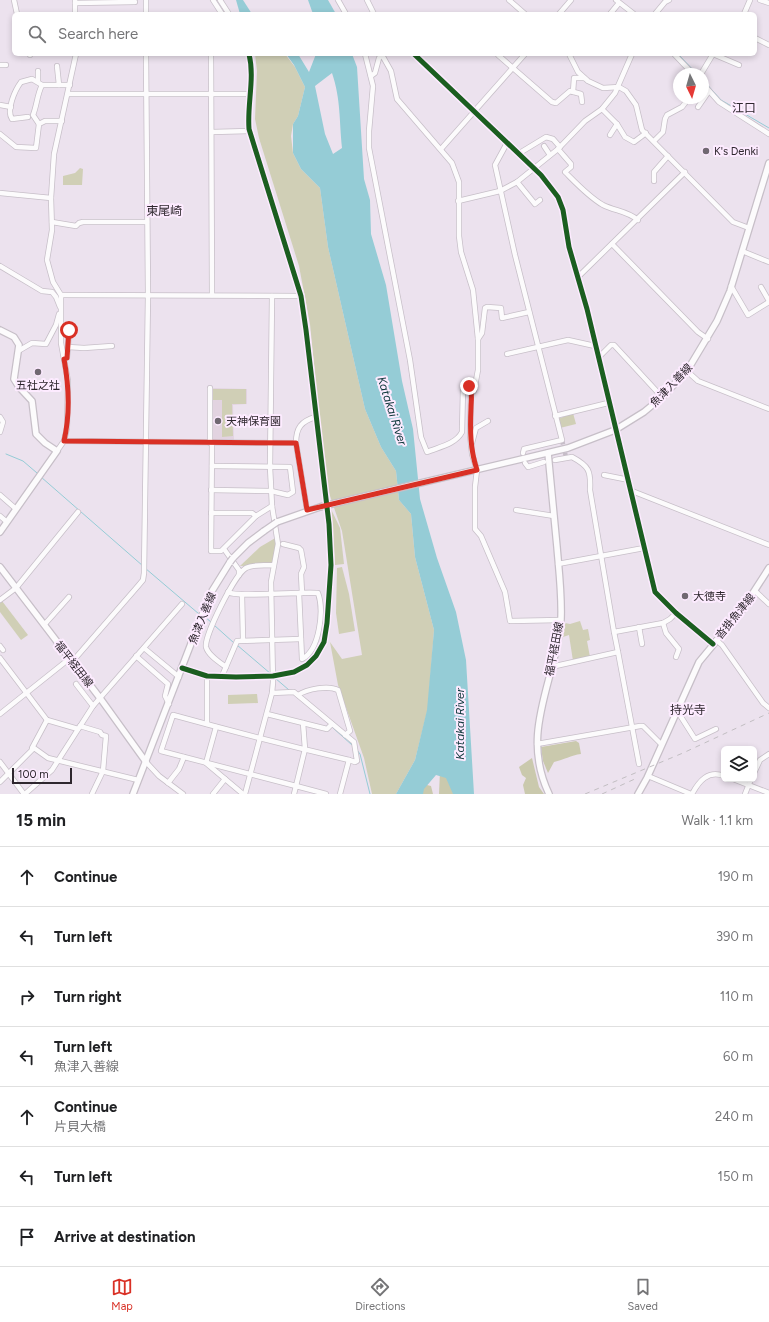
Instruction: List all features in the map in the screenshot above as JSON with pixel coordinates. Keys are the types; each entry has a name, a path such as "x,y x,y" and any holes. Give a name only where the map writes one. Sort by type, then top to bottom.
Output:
{"main road":[{"name":"魚津入善線","path":"133,794 204,610 215,586 232,560 248,543 277,522 307,510 475,471 591,441 616,430 644,412 662,397 687,371 708,339 725,304 769,163"},
{"path":"0,330 14,337 19,345 20,350 14,379 32,401 36,434 45,443 57,451 0,532"},
{"name":"福平経田線","path":"548,453 558,564 561,620 537,726 540,772 549,794"},
{"name":"福平経田線","path":"0,567 100,698 146,762"},
{"name":"沓掛魚津線","path":"638,794 648,776 692,675 714,642 742,610 769,568"}],"street":[{"path":"14,0 16,12"},
{"path":"146,0 146,12"},
{"path":"213,0 221,12"},
{"path":"220,0 228,12"},
{"path":"338,0 345,12"},
{"path":"367,0 373,12"},
{"path":"509,0 523,12"},
{"path":"561,12 571,0"},
{"path":"657,12 665,2 669,0"},
{"path":"745,12 750,0"},
{"path":"760,0 769,3"},
{"path":"611,12 618,1 632,12"},
{"path":"76,12 75,2 135,2"},
{"path":"757,39 769,45"},
{"path":"57,451 64,441 67,428 68,381 61,343 61,295 54,282 47,260 52,222 51,198 54,154 76,56"},
{"path":"0,714 71,661 143,580 148,295 146,56"},
{"path":"211,56 212,295"},
{"path":"182,668 207,676 273,676 294,672 307,665 316,656 324,642 328,623 331,545 301,296 250,131 248,115 251,73 249,56"},
{"path":"366,56 373,86 369,148 410,360 421,437 427,452 447,444 460,436 462,432 463,388 469,386 471,393 470,435 475,471 475,529 481,536 505,592 510,621 561,620"},
{"path":"371,76 375,74 379,58 381,56"},
{"path":"383,56 391,71 397,99 452,163 459,182 458,218 461,252 473,290 478,339 477,381 474,391 471,393"},
{"path":"416,56 534,168 558,197 564,210 569,247 578,277 608,403 632,491 655,592 676,612 714,642 722,645 763,703 769,707"},
{"path":"500,56 554,104 566,94 573,92 581,94 582,102"},
{"path":"440,149 523,56"},
{"path":"570,56 578,72 584,78 603,88 619,87 626,91 636,105 641,126 646,133 733,222 749,228"},
{"path":"458,201 500,191 517,182 559,148 592,115 602,110 619,87 631,56"},
{"path":"676,56 687,68"},
{"path":"705,68 712,56"},
{"path":"718,56 739,65"},
{"path":"0,65 6,65"},
{"path":"57,66 59,85"},
{"path":"0,134 16,146 36,148 39,124 33,115 37,107 40,83 38,71"},
{"path":"573,92 574,78 584,78"},
{"path":"28,117 12,119 10,113 15,93 21,82 32,79 40,83 70,86"},
{"path":"709,91 719,102 769,134"},
{"path":"68,94 250,94"},
{"path":"654,141 663,132 667,114 682,107 684,104"},
{"path":"0,105 11,107"},
{"path":"602,110 617,124 623,135 634,142 646,133"},
{"path":"39,124 45,121 62,121"},
{"path":"610,135 617,124"},
{"path":"212,132 250,131"},
{"path":"518,154 546,137 553,140 571,164 571,167 565,172 583,190 603,205 630,214 638,220"},
{"path":"507,144 495,164 500,191 562,440 524,449 522,452"},
{"path":"544,146 550,155"},
{"path":"654,181 654,172 668,156"},
{"path":"578,277 638,220 685,172"},
{"path":"517,182 535,204 540,200"},
{"path":"0,193 51,198"},
{"path":"52,222 76,226 83,222 147,222"},
{"path":"612,244 698,332 708,339"},
{"path":"742,250 769,262"},
{"path":"0,266 42,291 52,292 56,297 61,311 56,325 46,344 32,343 20,350"},
{"path":"731,286 748,315 769,302 761,287"},
{"path":"61,295 301,296"},
{"path":"206,763 244,794 251,775 272,693 271,582 278,544 272,506 270,467 272,296"},
{"path":"478,339 482,333 485,308 501,308 502,318 529,312"},
{"path":"64,359 67,358 69,330"},
{"path":"507,354 568,340 595,346"},
{"path":"598,358 611,345 614,345 662,397"},
{"path":"68,347 84,348 112,346"},
{"path":"687,371 698,380 769,409"},
{"path":"210,388 212,466 211,551 221,551 224,549 256,516 272,506"},
{"path":"555,416 608,403"},
{"path":"0,417 3,422 0,432"},
{"path":"307,510 296,443 299,426 307,419 316,417"},
{"path":"472,444 476,428 488,421"},
{"path":"64,441 145,443 296,443"},
{"path":"555,460 572,457 588,468 591,475 590,490 614,632 639,764"},
{"path":"525,463 528,467 544,462"},
{"path":"211,490 271,491 288,495 293,492 290,467 212,466"},
{"path":"604,475 629,480"},
{"path":"632,491 769,545"},
{"path":"0,495 16,509"},
{"path":"516,510 554,516"},
{"path":"0,600 16,588 78,512"},
{"path":"211,513 252,513 256,516"},
{"path":"0,516 7,522"},
{"path":"228,592 230,594 242,595 272,593 301,593 318,593 320,600 317,640 307,656 302,659 301,639 301,593 301,574 304,567 301,550 284,544"},
{"path":"558,564 644,548"},
{"path":"224,549 239,570 239,575"},
{"path":"226,667 208,653 206,643 228,592 239,575 248,566 273,565"},
{"path":"755,590 769,604"},
{"path":"242,595 243,639"},
{"path":"44,625 69,597"},
{"path":"0,762 25,794 46,776 93,706 182,604"},
{"path":"614,632 663,623 670,619 676,612"},
{"path":"663,623 666,633 679,649 676,657"},
{"path":"639,627 642,644"},
{"path":"222,676 237,641 243,639 301,639"},
{"path":"144,648 179,677"},
{"path":"551,667 618,652"},
{"path":"136,656 168,684 165,696 169,704"},
{"path":"0,658 47,720 100,732 102,735 106,736 103,771 92,794"},
{"path":"207,676 208,724"},
{"path":"76,684 93,706"},
{"path":"298,695 304,691 333,688 338,690 350,731 345,735"},
{"path":"272,693 294,692 298,695 354,742 357,757 355,762 260,739 173,715 161,751 326,794"},
{"path":"676,709 695,739 716,729"},
{"path":"267,714 327,729 332,724"},
{"path":"0,782 32,748 47,720"},
{"path":"294,794 304,750 303,723"},
{"path":"537,744 643,726 661,744"},
{"path":"206,763 216,727"},
{"path":"32,748 36,748 48,758 138,780"},
{"path":"757,766 760,760 769,754"},
{"path":"168,783 179,769 184,757"},
{"path":"340,794 349,760"},
{"path":"146,762 152,770 183,794"},
{"path":"648,776 692,794 698,783 705,776 714,774 721,775"},
{"path":"213,794 225,779"},
{"path":"741,782 769,793"},
{"path":"745,794 750,782"}],"shaded area":[{"path":"211,388 247,389 247,404 233,405 234,441 211,441"}],"green space":[{"path":"255,56 287,56 295,67 305,87 298,116 293,124 291,136 293,153 301,169 320,188 328,247 365,409 381,447 396,471 399,500 411,514 415,557 434,630 428,708 415,760 396,794 372,794 364,758 338,685 330,642 342,659 362,655 342,531 329,493 323,454 310,324 299,266 259,138 255,119 257,71"},
{"path":"80,168 83,169 82,185 63,185 63,176 75,173"},
{"path":"212,389 246,389 246,404 232,404 233,436 222,437 222,400 212,400"},
{"path":"573,413 576,424 560,428 558,419"},
{"path":"331,509 340,528 344,564 335,565"},
{"path":"277,537 273,565 240,566 260,547"},
{"path":"342,567 349,594 355,631 339,634 336,613 337,568"},
{"path":"2,601 28,635 21,640 0,612 0,602"},
{"path":"580,621 583,630 588,629 590,640 587,641 590,657 573,661 569,635 563,637 565,623 570,624"},
{"path":"257,694 258,703 228,704 228,695"},
{"path":"576,741 579,743 581,754 554,762 548,773 543,761 541,747"},
{"path":"532,758 539,787 544,794 525,794 523,785 526,778 522,775 519,767"},
{"path":"448,767 458,794 439,794 440,771"},
{"path":"423,784 431,786 433,794 412,794"}],"water":[{"path":"236,0 243,0 251,12 239,12"},
{"path":"308,0 328,0 335,12 312,12"},
{"name":"Katakai River","path":"287,56 299,56 309,72 315,56 353,56 357,67 364,179 370,200 371,234 386,285 402,381 413,429 420,499 437,558 456,612 466,660 474,794 453,794 446,778 436,775 424,789 423,794 396,794 415,760 427,710 434,630 415,557 411,514 399,500 396,471 381,447 365,409 328,247 320,188 301,169 293,153 293,124 298,116 305,87 294,65","holes":["332,73 338,101 342,148 333,154 325,134 315,86"]}],"waterway":[{"path":"659,12 666,3"},
{"path":"680,56 691,68"},
{"path":"709,87 721,100 769,128"},
{"path":"6,454 23,461 37,473"},
{"path":"41,477 143,566"},
{"path":"145,568 199,614"},
{"path":"204,616 212,623"},
{"path":"214,625 234,643"},
{"path":"237,645 271,674"},
{"path":"275,678 289,690"},
{"path":"332,727 352,745"},
{"path":"357,750 360,754 370,794"}],"tunnel":[{"path":"562,440 566,457"}],"railway":[{"path":"585,794 683,753 769,713"},
{"path":"602,794 637,778"}],"cycle path":[{"path":"182,668 207,676 273,676 294,672 307,665 316,656 324,642 327,623 331,565 329,524 306,330 301,296 249,129 251,82 249,56"},
{"path":"416,56 541,175 558,197 563,210 569,247 587,309 655,592 676,613 713,644"}],"place":[{"name":"K's Denki","path":"706,151"},
{"name":"五社之社","path":"38,372"},
{"name":"天神保育園","path":"218,421"},
{"name":"大徳寺","path":"685,596"}],"district":[{"name":"江口","path":"744,108"},
{"name":"東尾崎","path":"164,211"},
{"name":"持光寺","path":"688,710"}],"route":[{"path":"69,330 67,358 64,359 68,381 67,428 64,441 145,443 296,443 307,510 477,470 472,454 470,435 471,388 469,386"}]}
